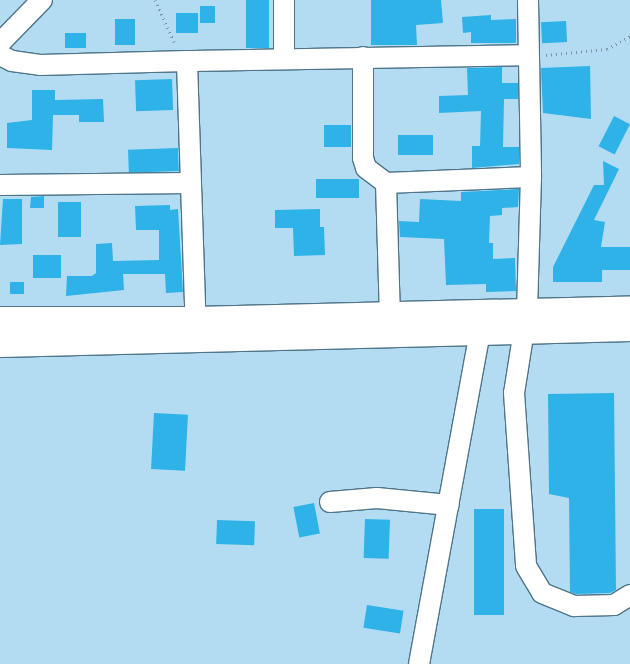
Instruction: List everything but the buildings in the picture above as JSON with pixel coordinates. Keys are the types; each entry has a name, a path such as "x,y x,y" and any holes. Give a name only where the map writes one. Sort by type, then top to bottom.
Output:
{"main road":[{"path":"0,319 196,329 480,333 524,321 630,308"},
{"path":"0,344 390,314 630,328"}],"street":[{"path":"0,43 42,0"},
{"path":"284,0 284,58"},
{"path":"528,0 530,177 524,321 514,392 526,566 542,593 574,606 614,605 630,595"},
{"path":"0,55 12,61 40,65 284,58 528,56"},
{"path":"363,57 363,158 366,168 386,183 530,177"},
{"path":"187,60 196,329"},
{"path":"0,185 190,183"},
{"path":"386,183 390,314"},
{"path":"419,664 480,333"},
{"path":"330,502 377,498 449,506"}],"path":[{"path":"155,0 169,35 187,60"},
{"path":"528,56 575,54 607,48 630,36"}]}
